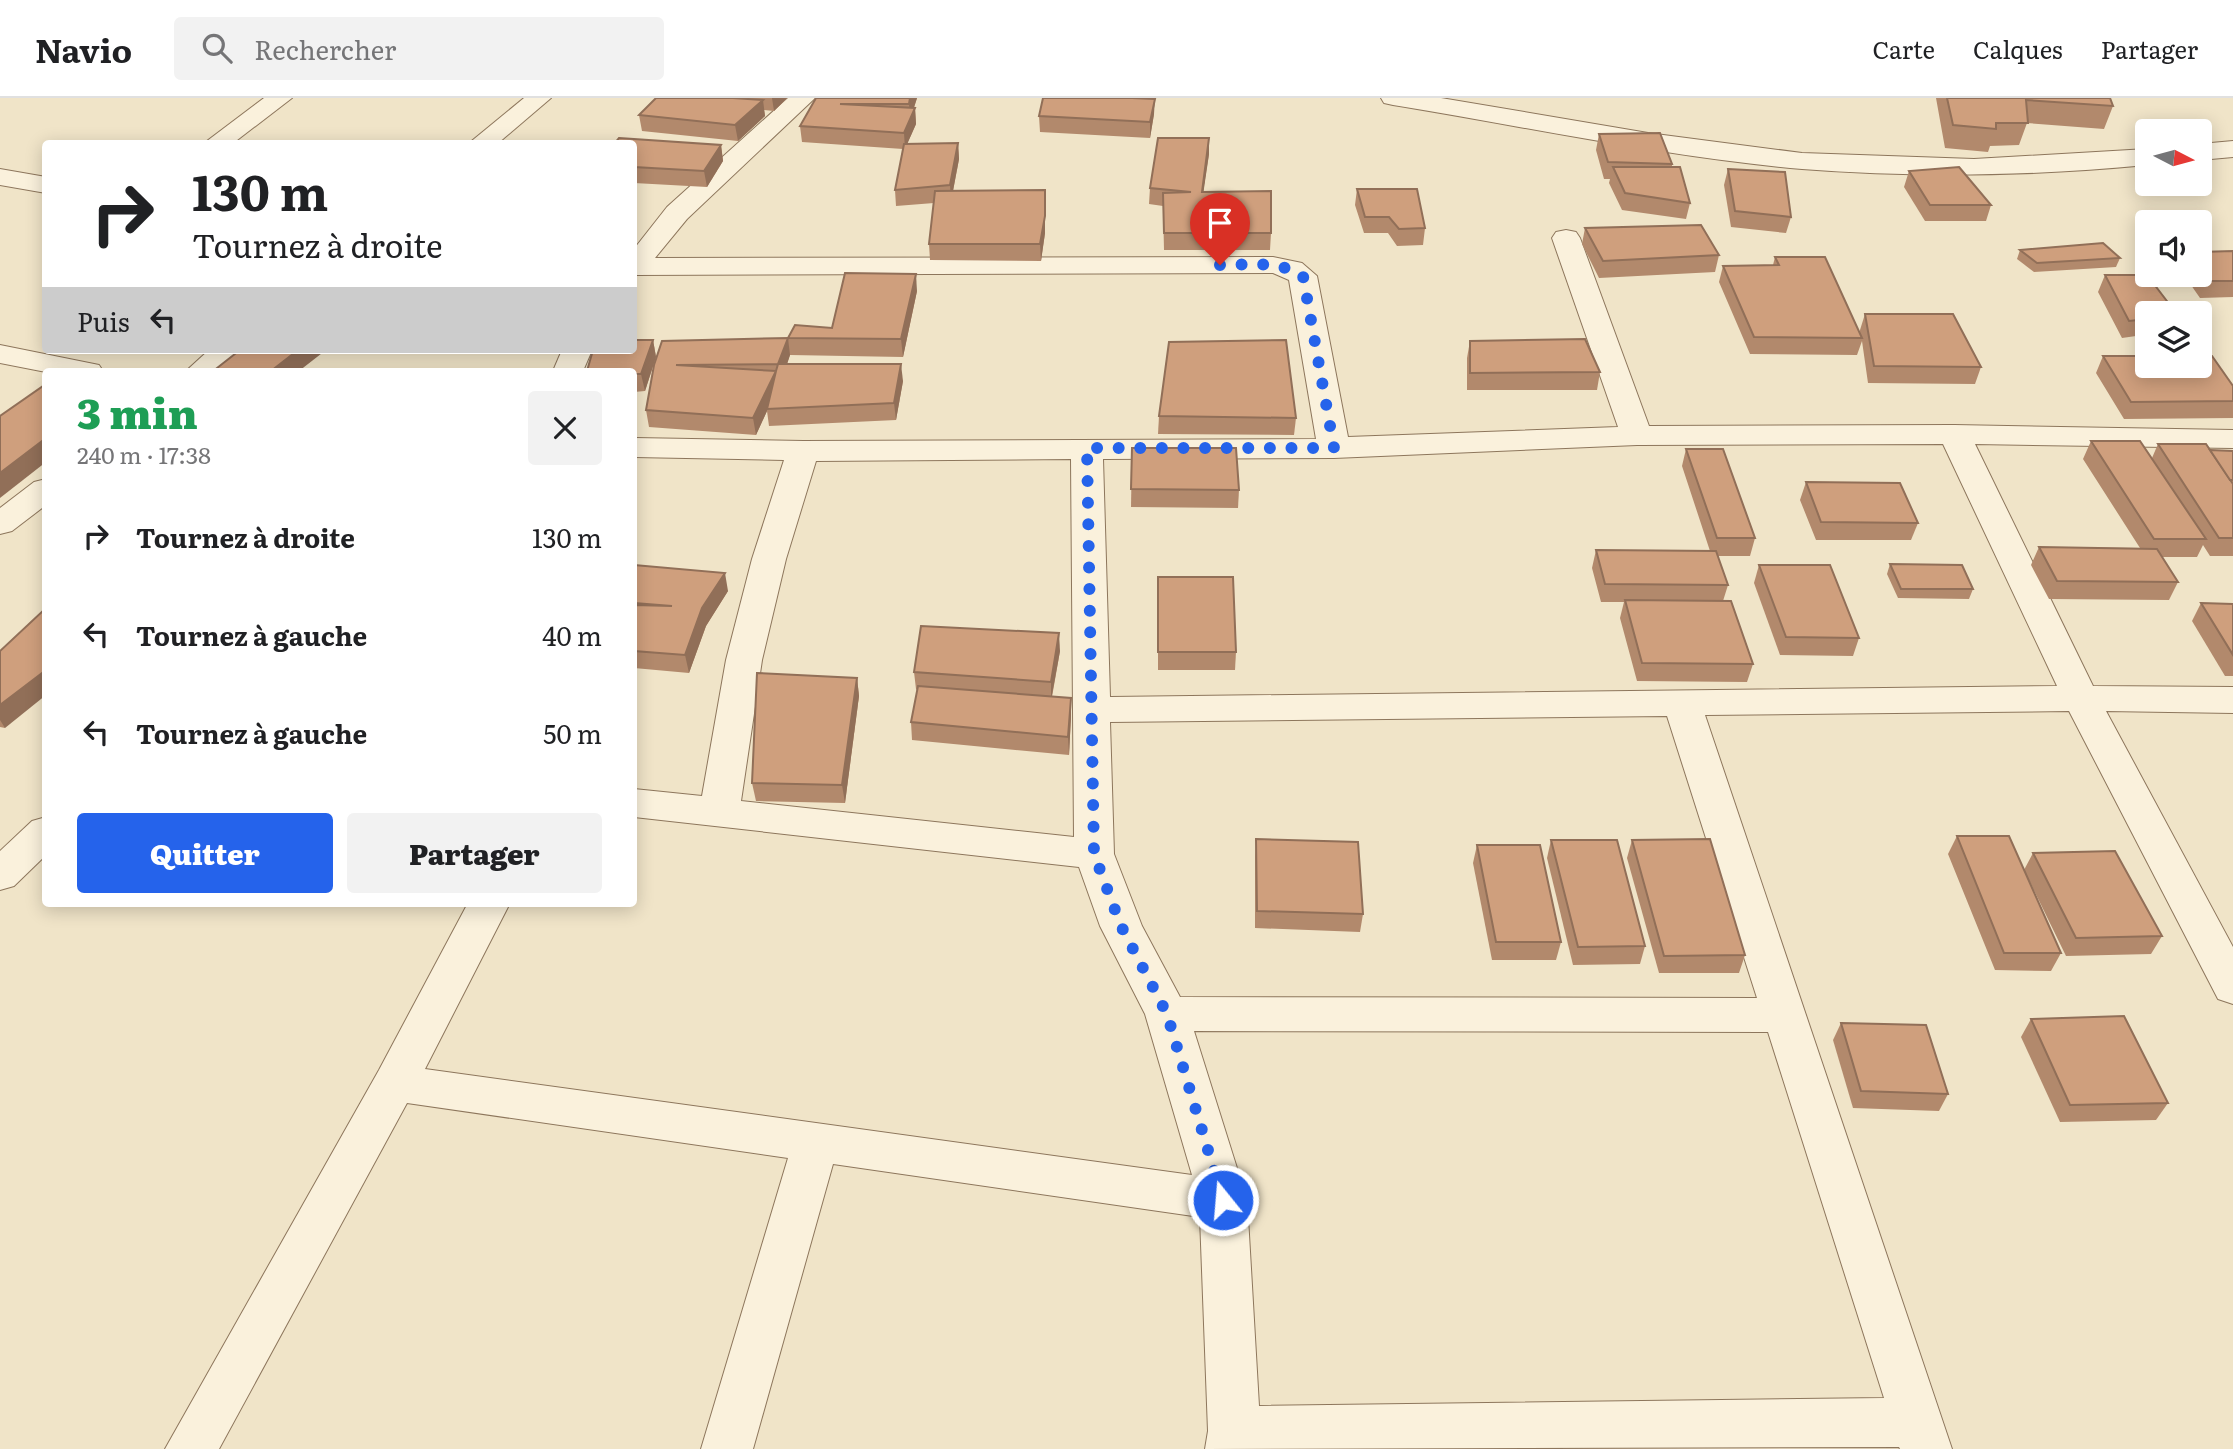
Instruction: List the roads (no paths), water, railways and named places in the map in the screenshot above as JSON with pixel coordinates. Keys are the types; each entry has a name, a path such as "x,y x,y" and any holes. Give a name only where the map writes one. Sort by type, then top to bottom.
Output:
{"street":[{"path":"221,140 280,98"},
{"path":"485,140 539,98"},
{"path":"637,263 677,213 803,98"},
{"path":"1393,98 1692,147 1800,160 1886,166 1958,166 2135,158"},
{"path":"2212,151 2233,149"},
{"path":"0,177 42,184"},
{"path":"1566,239 1637,436"},
{"path":"637,267 1273,265 1292,269 1303,276 1334,448"},
{"path":"0,354 72,368"},
{"path":"205,368 223,354"},
{"path":"1954,434 2081,698 2233,987"},
{"path":"637,447 803,451 1334,448 1637,436 1954,434 2233,439"},
{"path":"1087,448 1094,854 1121,926 1167,1014 1223,1200 1232,1440 1921,1436 1682,702"},
{"path":"719,813 744,660 769,559 803,451"},
{"path":"0,524 42,492"},
{"path":"1090,709 2081,698 2233,700"},
{"path":"637,803 1094,854"},
{"path":"0,875 42,835"},
{"path":"191,1449 396,1083 487,907"},
{"path":"1167,1014 1783,1015"},
{"path":"396,1083 1223,1200"},
{"path":"727,1449 816,1142"}]}
